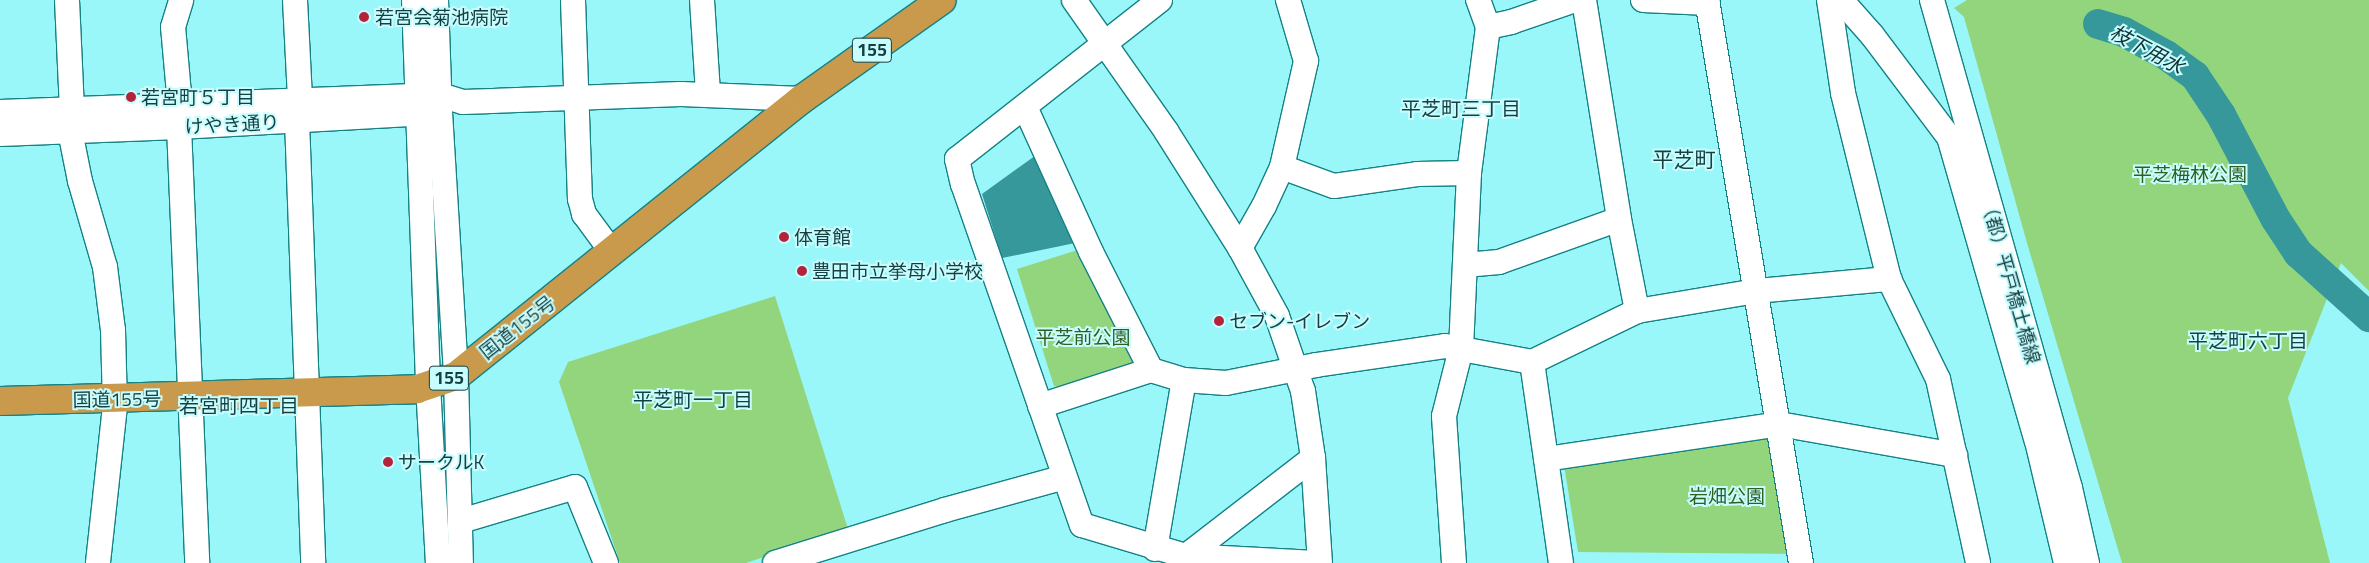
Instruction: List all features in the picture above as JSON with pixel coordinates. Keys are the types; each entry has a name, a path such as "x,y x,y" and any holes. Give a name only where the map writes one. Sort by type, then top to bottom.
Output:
{"highway":[{"name":"国道155号","path":"0,401 417,389 456,376 802,99 942,0"}],"street":[{"path":"67,0 71,120 80,181 105,267 113,330 115,399 98,563"},
{"path":"180,0 173,27 179,116 196,563"},
{"path":"295,0 306,392 313,563"},
{"path":"414,0 429,104 456,376 461,521 460,563"},
{"path":"436,0 429,104 428,386 438,563"},
{"path":"573,0 582,207 584,214 612,252"},
{"path":"702,0 708,94"},
{"path":"1074,0 1104,44 1166,131 1240,248 1277,316 1304,391 1313,458 1318,563 1182,560 1156,548 1082,525 957,159 1025,107 1104,44 1160,0"},
{"path":"1240,248 1264,206 1282,167 1306,61 1288,0"},
{"path":"1454,563 1444,416 1461,350 1469,173 1488,27 1478,0"},
{"path":"1488,27 1511,22 1575,0"},
{"path":"1584,0 1619,218 1637,311"},
{"path":"1643,0 1708,2 1801,563"},
{"path":"1829,0 1843,93 1889,279 1938,378 1978,563"},
{"path":"1841,0 1872,34 1949,137 2037,441 2066,563"},
{"name":"（都）平戸橋土橋線","path":"1932,0 2070,488 2087,563"},
{"path":"0,112 71,120 463,102 708,94 802,99"},
{"path":"1025,107 1091,252 1151,370"},
{"path":"0,134 71,120"},
{"path":"1282,167 1334,186 1417,174 1469,173"},
{"path":"1465,265 1499,262 1619,218"},
{"path":"1040,406 1151,370 1184,380 1226,383 1445,346 1532,362 1637,311 1756,291 1889,279"},
{"path":"1532,362 1561,563"},
{"path":"1156,548 1184,380"},
{"path":"1546,459 1779,424 1955,455"},
{"path":"1182,560 1313,458"},
{"path":"776,563 832,554 945,510 1065,477"},
{"path":"461,521 575,487 606,563"}],"green space":[{"name":"平芝梅林公園","path":"1967,0 2369,0 2369,291 2341,263 2288,398 2330,563 2122,563 2027,243 1964,17 1954,8"},
{"name":"平芝前公園","path":"1084,248 1144,363 1063,388 1054,386 1017,269"},
{"path":"775,296 848,529 746,563 620,563 559,382 568,362"},
{"name":"岩畑公園","path":"1774,430 1796,554 1578,552 1564,465"}],"water":[{"path":"1039,153 1080,242 1002,258 982,194"}],"waterway":[{"name":"枝下用水","path":"2098,24 2124,32 2166,55 2195,76 2221,115 2275,218 2298,253 2369,317"}],"place":[{"name":"若宮会菊池病院","path":"364,17"},
{"name":"若宮町５丁目","path":"131,97"},
{"name":"体育館","path":"784,237"},
{"name":"豊田市立挙母小学校","path":"802,271"},
{"name":"セブン-イレブン","path":"1219,321"},
{"name":"サークルK","path":"388,462"}],"district":[{"name":"平芝町三丁目","path":"1461,108"},
{"name":"平芝町","path":"1684,159"},
{"name":"平芝町六丁目","path":"2248,340"},
{"name":"平芝町一丁目","path":"693,399"},
{"name":"若宮町四丁目","path":"239,405"}]}
